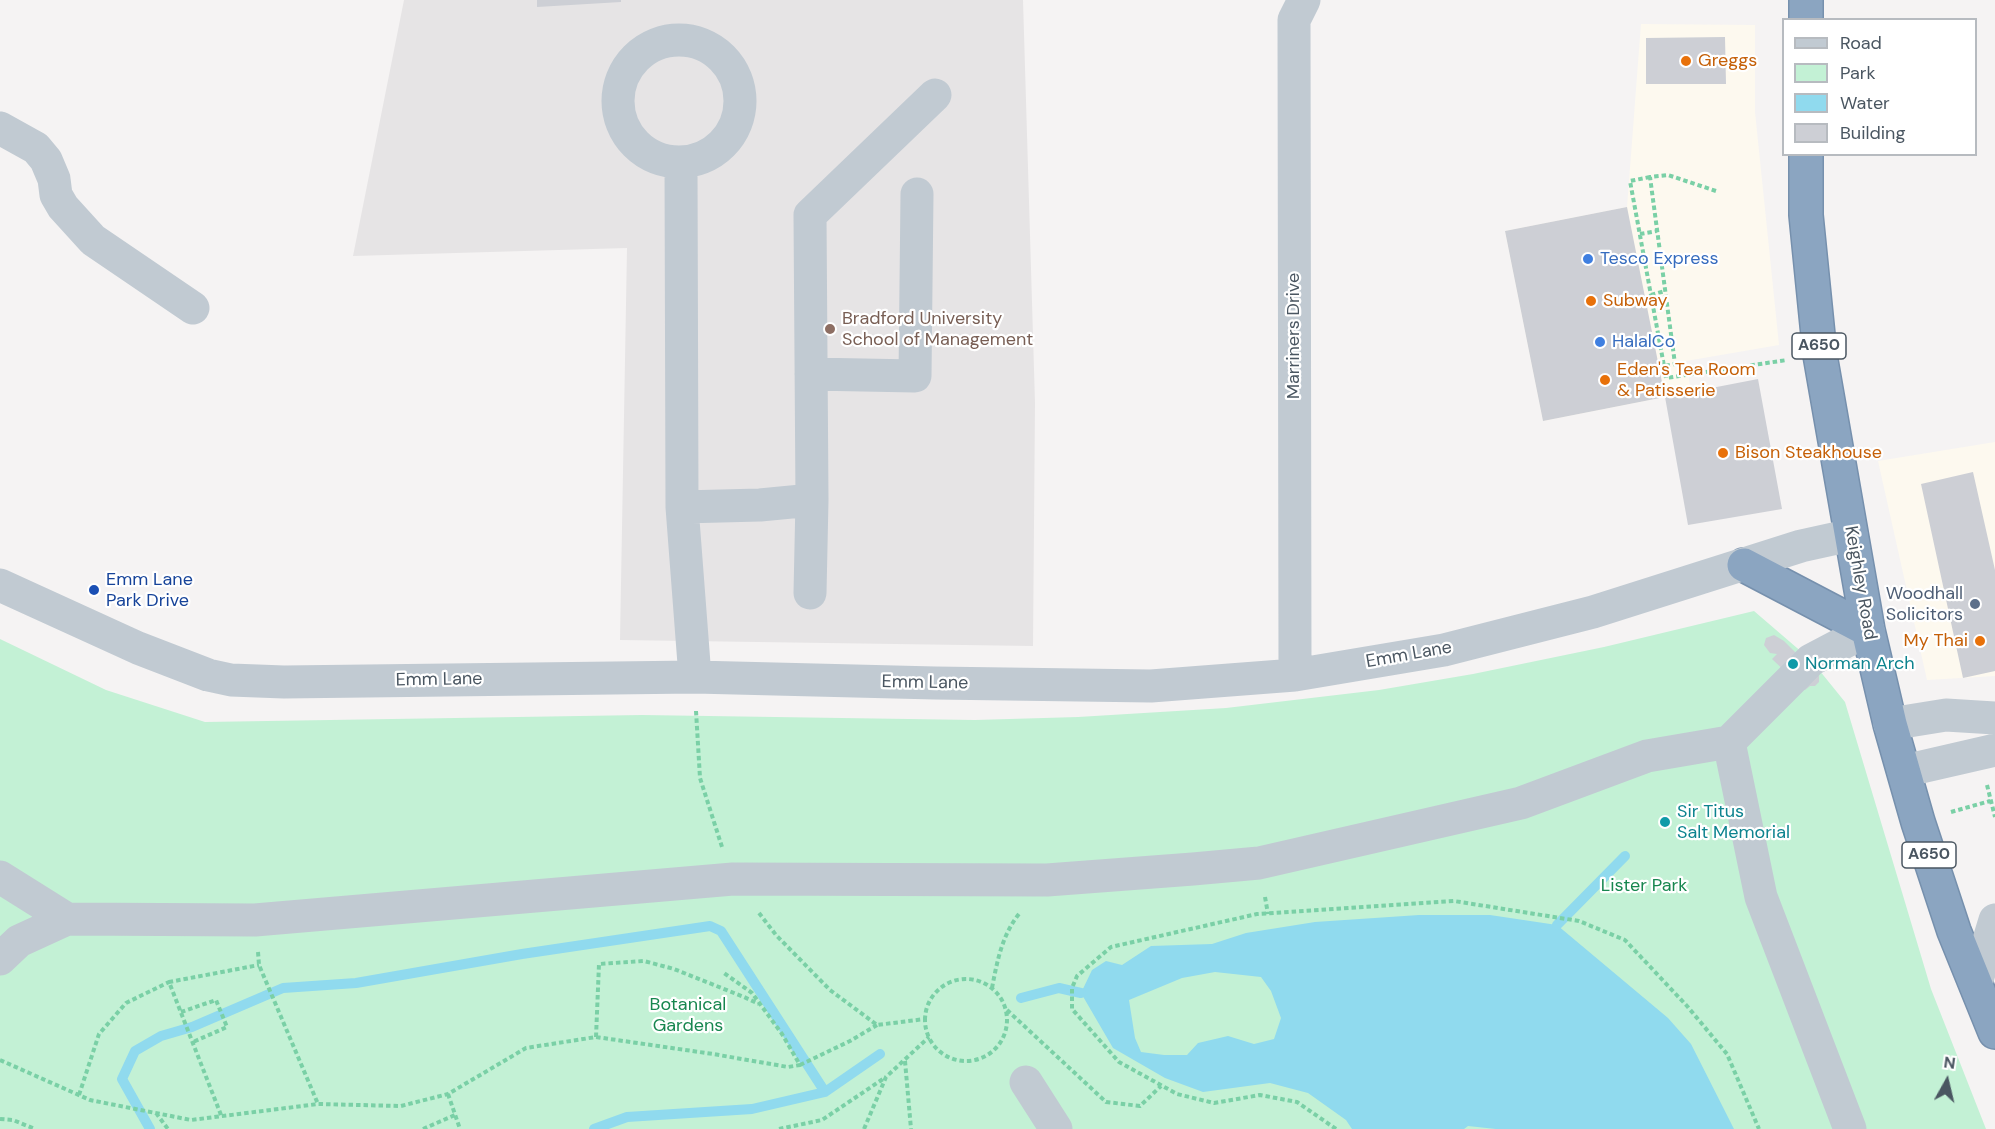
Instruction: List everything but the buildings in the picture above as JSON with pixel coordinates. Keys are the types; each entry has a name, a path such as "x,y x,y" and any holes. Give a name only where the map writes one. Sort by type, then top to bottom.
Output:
{"highway":[{"path":"1806,0 1806,18"},
{"name":"Keighley Road","path":"1806,156 1806,215 1820,355 1868,630 1890,723 1918,822 1954,931 1995,1032"},
{"path":"1744,565 1868,630"}],"street":[{"name":"Marriners Drive","path":"1295,675 1294,20 1304,0"},
{"path":"810,593 812,374 810,214 936,95"},
{"path":"0,128 36,148 46,160 54,179 56,195 63,207 93,240 193,308"},
{"path":"681,162 682,507 695,677"},
{"path":"812,374 915,376 917,194"},
{"path":"682,507 760,505 812,500"},
{"name":"Emm Lane","path":"0,585 138,648 208,675 231,680 284,682 695,677 1151,686 1295,675 1444,650 1593,612 1801,546 1851,535"},
{"path":"0,959 19,941 67,919 255,920 733,879 1047,880 1259,863 1521,803 1647,756 1729,742 1811,660 1868,630"},
{"path":"1890,723 1946,715 1995,718"},
{"path":"1729,742 1761,897 1850,1129"},
{"path":"1904,771 1995,750"},
{"path":"0,877 67,919"},
{"path":"1976,983 1995,920"},
{"path":"1026,1082 1056,1129"}],"path":[{"path":"1716,190 1668,175 1630,181 1666,378 1820,355"},
{"path":"1650,177 1675,364 1665,366"},
{"path":"1640,234 1657,231"},
{"path":"1651,295 1665,291"},
{"path":"695,677 700,778 733,879 776,934 830,990 877,1025"},
{"path":"1918,822 1990,801"},
{"path":"992,988 997,957 1013,922 1047,880"},
{"path":"1336,1129 1297,1102 1260,1095 1214,1103 1177,1094 1119,1062 1072,1009 1072,988 1077,976 1111,947 1257,914 1454,901 1579,921 1624,940 1687,1006 1727,1054 1759,1129"},
{"path":"596,1038 599,964 645,960 744,996 762,1006"},
{"path":"79,1095 99,1034 126,1003 170,982 259,965"},
{"path":"724,973 752,993 804,1063"},
{"path":"1007,1010 1008,1022 999,1045 989,1055 976,1060 962,1061 949,1058 937,1049 929,1037 925,1019 927,1006 934,995 943,986 955,981 968,979 981,981 1001,998 1007,1010 1106,1102 1140,1106 1161,1086"},
{"path":"170,982 221,1115"},
{"path":"269,989 318,1104"},
{"path":"181,1012 216,1000 220,1008 227,1027 193,1042"},
{"path":"0,1060 90,1100 191,1120 318,1104 401,1106 448,1094 526,1048 596,1038 788,1067 804,1063 877,1025 925,1019"},
{"path":"779,1129 822,1120 886,1077 929,1037"},
{"path":"905,1061 911,1129"},
{"path":"864,1129 886,1077"},
{"path":"448,1094 460,1129"},
{"path":"155,1113 168,1129"},
{"path":"423,1129 455,1115"},
{"path":"0,1119 13,1120 35,1129"}],"shaded area":[{"name":"Bradford University School of Management","path":"404,0 1023,0 1035,403 1033,646 620,640 627,248 353,256"},
{"path":"1641,24 1755,25 1755,112 1779,345 1686,361 1691,392 1543,421 1505,231 1627,207"},
{"path":"1995,442 1995,676 1927,680 1878,461"}],"green space":[{"name":"Lister Park","path":"1754,611 1811,660 1845,702 1931,989 1986,1129 0,1129 0,639 106,690 205,722 642,715 975,720 1078,717 1226,708 1379,690 1473,674 1604,647"}],"water":[{"path":"1419,915 1490,915 1557,925 1668,1018 1691,1044 1734,1129 1496,1129 1468,1126 1464,1129 1352,1129 1346,1120 1308,1093 1270,1083 1203,1092 1165,1078 1113,1048 1081,993 1092,970 1106,961 1122,965 1151,946 1212,944 1246,933 1315,922","holes":["1215,972 1261,977 1271,991 1281,1018 1274,1039 1254,1044 1228,1036 1198,1043 1187,1055 1141,1052 1135,1038 1129,1000 1182,978"]}],"waterway":[{"path":"1557,925 1625,856"},
{"path":"150,1129 122,1079 135,1051 161,1036 192,1027 283,988 356,983 522,954 710,926 721,931 825,1092"},
{"path":"1021,998 1059,988 1081,993"},
{"path":"594,1129 627,1117 752,1109 825,1092 880,1054"}],"place":[{"name":"Greggs","path":"1686,61"},
{"name":"Tesco Express","path":"1588,259"},
{"name":"Subway","path":"1591,301"},
{"name":"Bradford University School of Management","path":"830,329"},
{"name":"HalalCo","path":"1600,342"},
{"name":"Eden's Tea Room & Patisserie","path":"1605,380"},
{"name":"Bison Steakhouse","path":"1723,453"},
{"name":"Emm Lane Park Drive","path":"94,590"},
{"name":"Woodhall Solicitors","path":"1975,604"},
{"name":"My Thai","path":"1980,641"},
{"name":"Norman Arch","path":"1793,664"},
{"name":"Sir Titus Salt Memorial","path":"1665,822"}],"park label":[{"name":"Botanical Gardens","path":"688,1015"}]}
